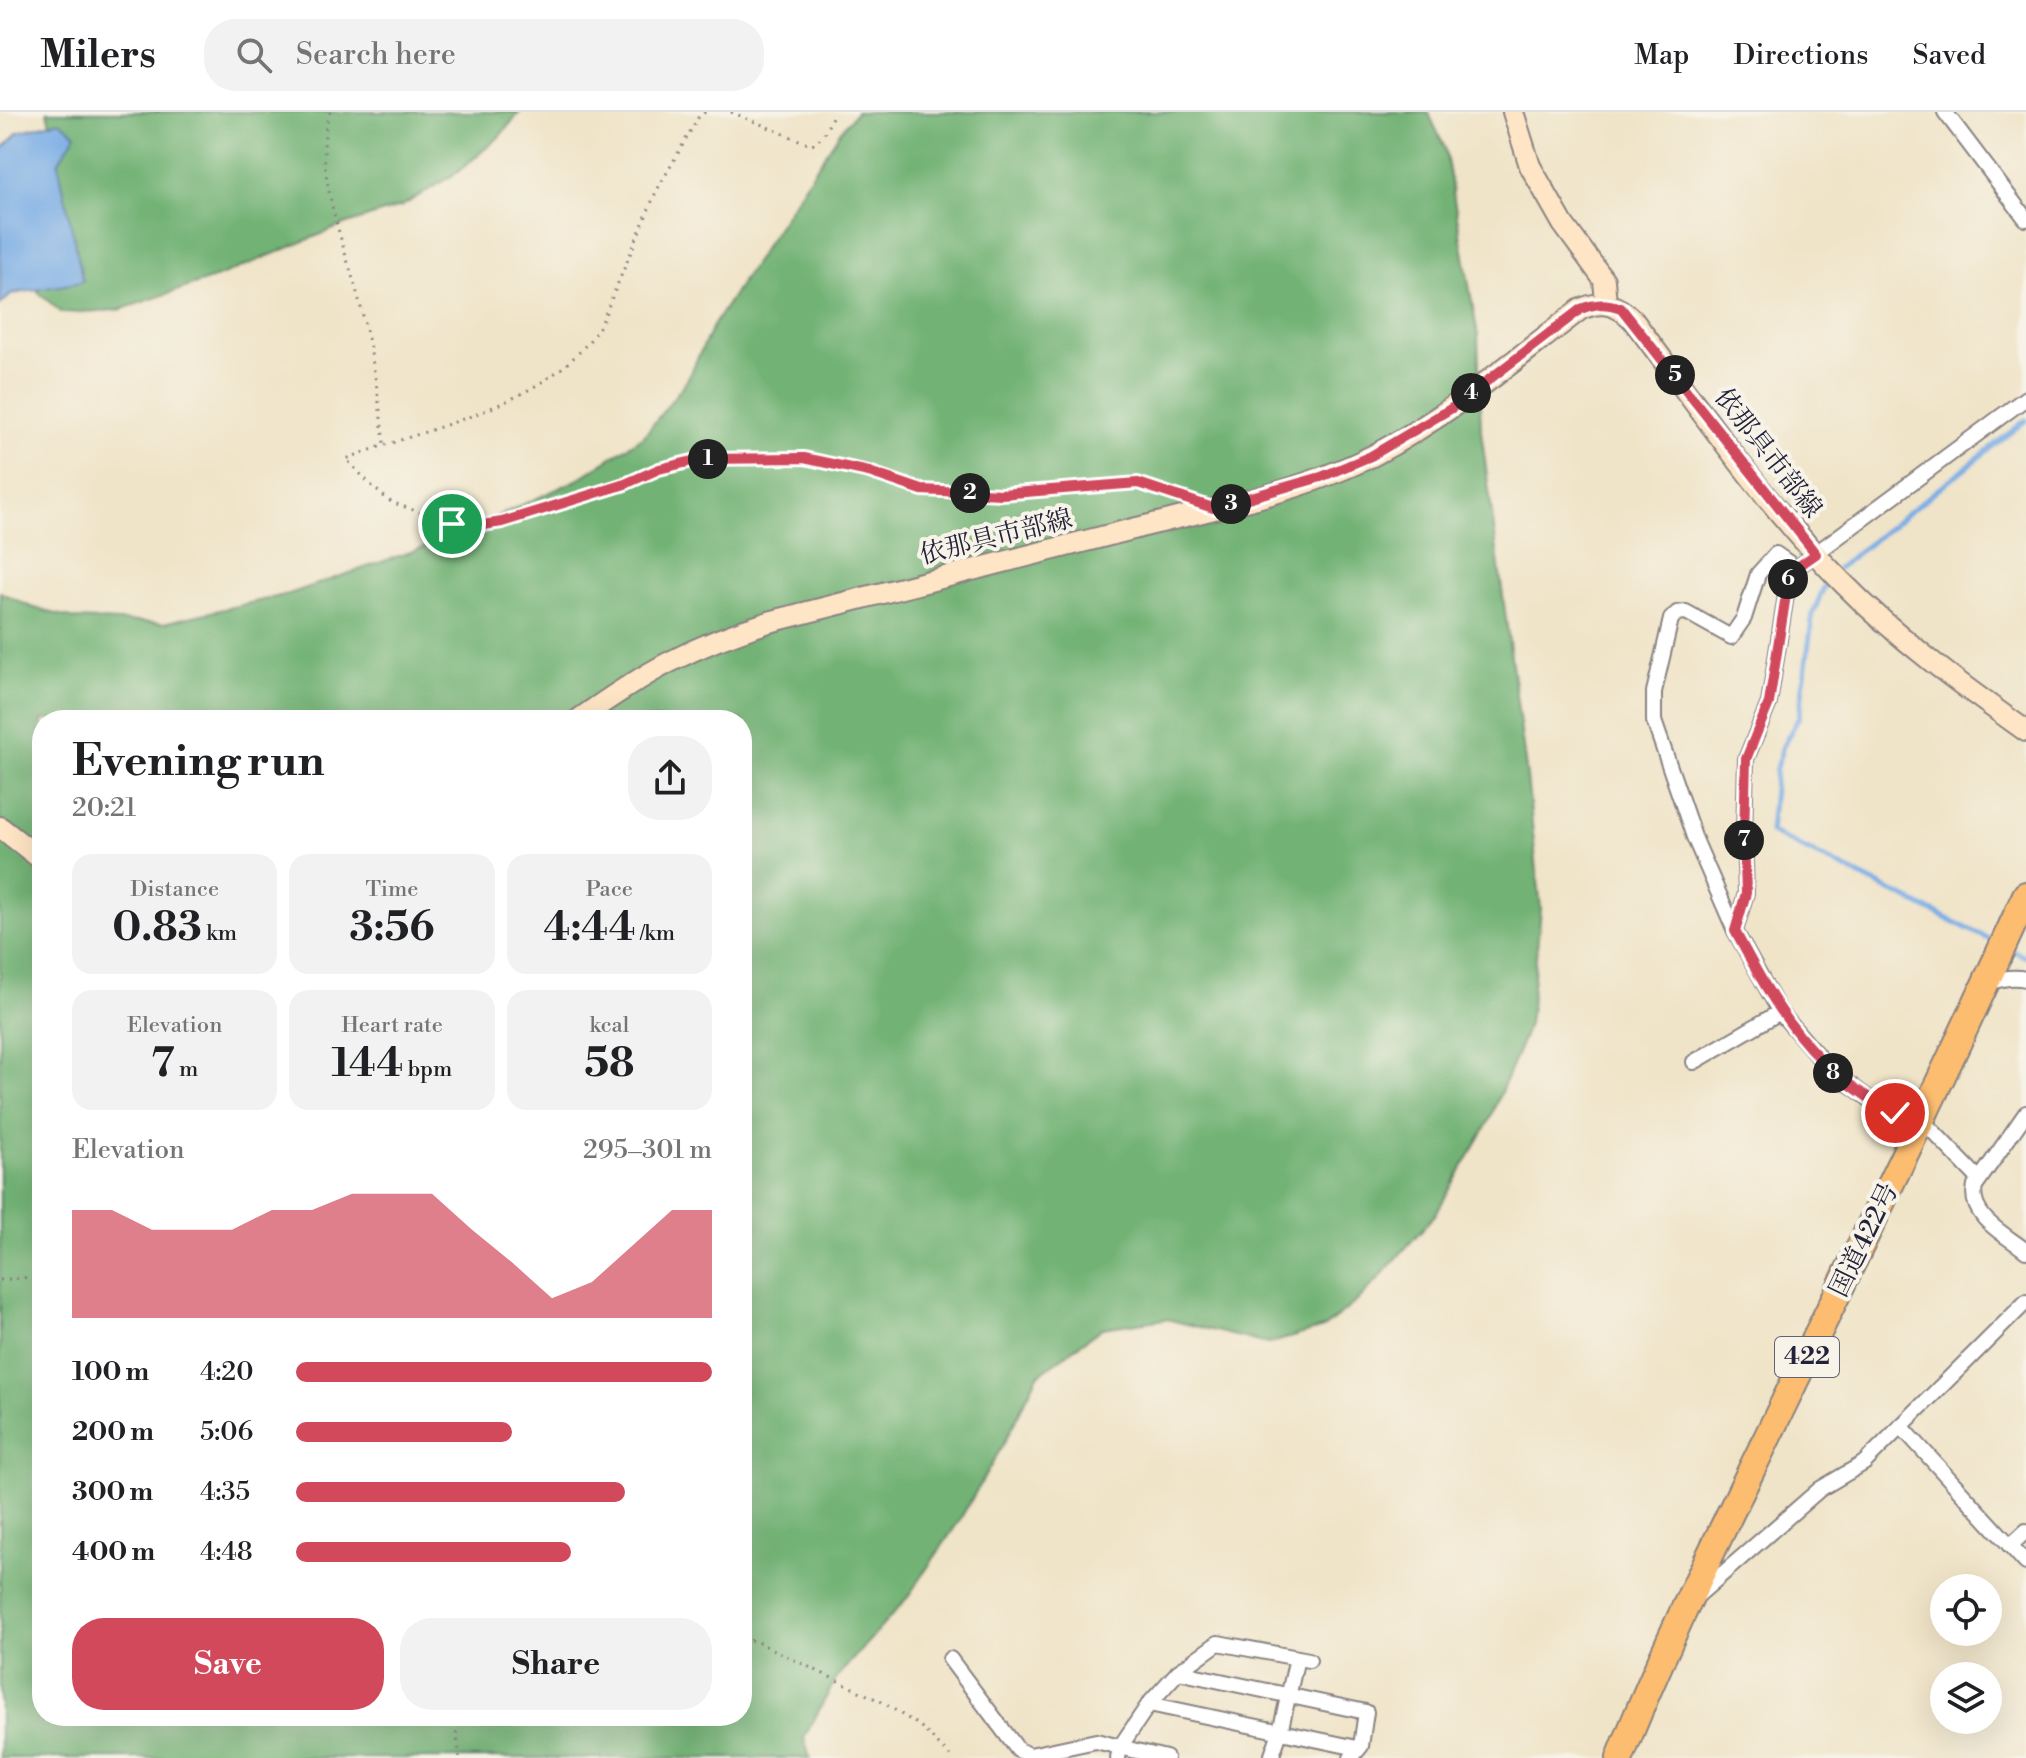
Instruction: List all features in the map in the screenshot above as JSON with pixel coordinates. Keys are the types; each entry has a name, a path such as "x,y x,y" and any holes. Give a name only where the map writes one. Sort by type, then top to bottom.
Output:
{"highway":[{"name":"国道422号","path":"1620,1758 1686,1605 1922,1120 2026,895"}],"main road":[{"path":"1513,112 1530,166 1563,224 1604,280 1606,303"},
{"name":"依那具市部線","path":"592,710 639,677 719,638 784,618 1213,508 1321,477 1371,456 1452,408 1581,309 1606,303 1621,308 1633,320 1753,477 1840,580 1919,653 2026,731"},
{"path":"0,827 32,852"}],"street":[{"path":"1945,112 2026,219"},
{"path":"1735,931 1746,893 1746,759 1769,703 1789,576 2026,398"},
{"path":"1796,568 1776,554 1758,574 1744,618 1731,637 1686,612 1677,613 1671,619 1654,692 1654,721 1694,837 1735,931 1780,1012 1804,1043 1848,1086 1895,1113 1922,1120 1979,1179"},
{"path":"1984,985 2014,976 2026,979"},
{"path":"1694,1062 1780,1012"},
{"path":"2026,1113 1979,1179 1972,1196 1981,1215 2026,1251"},
{"path":"1686,1605 1820,1489 1864,1463 2026,1302"},
{"path":"1901,1426 2026,1563"},
{"path":"2010,1546 2026,1531"},
{"path":"1119,1753 1149,1704 1178,1672 1218,1643 1303,1659 1271,1758"},
{"path":"950,1659 1018,1750 1030,1755 1096,1741 1119,1753 1166,1758"},
{"path":"1149,1704 1280,1732 1354,1753 1361,1746 1366,1712 1178,1672"}],"path":[{"path":"330,112 325,143 328,187 361,307 384,444"},
{"path":"705,112 698,118 656,192 601,324 590,342 549,378 506,402 346,459 374,488 391,502 452,524 477,526 502,522 625,484 659,469 701,459 804,458 869,472 922,490 1001,494 1138,483 1213,508"},
{"path":"731,112 811,145 824,134 834,112"},
{"path":"0,1280 32,1277"},
{"path":"752,1641 882,1702 920,1726 952,1758"},
{"path":"455,1726 460,1758"}],"green space":[{"path":"47,112 520,112 499,137 458,172 402,206 341,226 220,276 119,310 62,313 39,293 15,242 52,132"},
{"path":"856,112 1428,112 1445,148 1478,336 1481,431 1527,777 1541,909 1529,1024 1488,1123 1435,1215 1362,1297 1323,1328 1268,1344 1166,1319 1102,1328 1038,1375 1004,1443 959,1521 907,1598 837,1677 804,1738 810,1758 0,1758 0,592 31,607 75,619 163,623 289,594 445,540 577,480 644,436 687,380 713,326 839,133"}],"water":[{"path":"59,121 76,134 58,163 83,282 12,294 0,305 0,152 18,132"}],"waterway":[{"path":"1838,568 2026,420"},
{"path":"1828,578 1813,613 1799,717 1783,746 1776,768 1770,832 1995,942"},
{"path":"2011,950 2026,957"}],"route":[{"path":"452,524 477,526 502,522 625,484 659,469 701,459 804,458 869,472 922,490 1001,494 1138,483 1213,508 1321,477 1371,456 1452,408 1581,309 1606,303 1621,308 1816,554 1789,576 1769,703 1746,759 1744,836 1748,874 1742,914 1735,931 1780,1012 1804,1043 1848,1086 1895,1113"}]}
